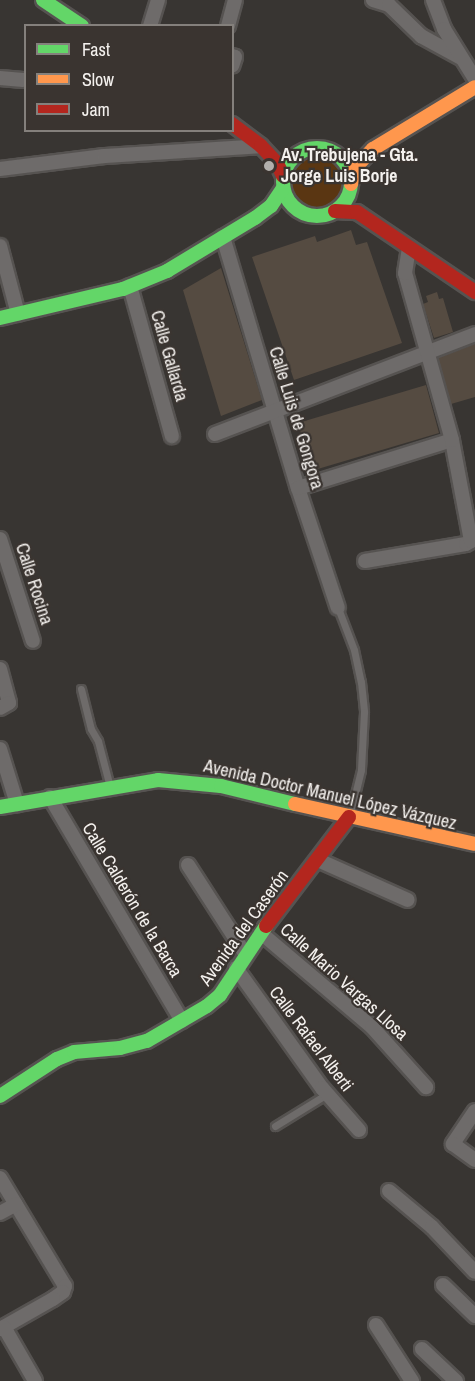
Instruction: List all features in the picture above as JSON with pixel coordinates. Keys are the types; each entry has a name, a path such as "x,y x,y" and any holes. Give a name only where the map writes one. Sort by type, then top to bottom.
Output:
{"street":[{"path":"43,0 79,24"},
{"path":"151,24 158,0"},
{"path":"229,24 235,0"},
{"path":"374,0 389,5 421,36 461,58"},
{"path":"433,0 444,29 475,80"},
{"path":"0,78 23,80"},
{"path":"335,211 349,195 355,168 373,149 475,87"},
{"path":"234,126 261,146 277,164 296,208"},
{"path":"0,169 75,158 261,146 297,155"},
{"path":"0,318 130,286 167,271 271,206 283,182 287,166 297,155 310,149 320,148 336,154 350,154 373,149"},
{"path":"336,154 345,163 351,184"},
{"path":"255,218 279,210 296,208 315,216 335,211 357,212 475,292"},
{"name":"Calle Luis de Gongora","path":"223,237 298,488 338,608"},
{"path":"0,246 18,314"},
{"path":"365,561 466,544 471,541 452,441 405,273 409,247"},
{"name":"Calle Gallarda","path":"130,286 172,436"},
{"path":"215,434 475,334"},
{"path":"298,488 452,441"},
{"name":"Calle Rocina","path":"0,539 33,641"},
{"path":"0,669 9,704 0,708"},
{"path":"0,749 17,804"},
{"name":"Avenida Doctor Manuel López Vázquez","path":"0,807 158,780 186,781 221,786 475,844"},
{"name":"Calle Calderón de la Barca","path":"50,797 182,1021"},
{"name":"Avenida del Caserón","path":"0,1096 74,1052 134,1046 207,1006 220,995 261,933 349,817"},
{"path":"318,860 408,900"},
{"path":"188,865 246,955"},
{"name":"Calle Mario Vargas Llosa","path":"261,933 372,1027 426,1086"},
{"name":"Calle Rafael Alberti","path":"236,968 327,1094 359,1130"},
{"path":"475,1111 453,1144 475,1160"},
{"path":"0,1178 65,1286 63,1292 53,1299 2,1328 35,1381"},
{"path":"389,1191 432,1227 475,1272"},
{"path":"0,1213 16,1203"},
{"path":"443,1285 475,1316"},
{"path":"376,1325 412,1381"},
{"path":"422,1348 456,1381"}],"lane":[{"path":"338,608 354,650 361,682 364,712 362,770 355,805 349,817"},
{"path":"81,689 111,788"},
{"path":"275,1126 327,1094"}],"shaded area":[{"path":"311,154 321,154 336,162 342,171 344,182 342,193 336,202 321,210 311,210 300,205 293,198 288,187 288,177 293,166 300,159"}],"building":[{"path":"351,230 356,245 367,242 402,343 294,380 252,257 315,236 317,242"},
{"path":"221,268 262,400 221,416 183,290"},
{"path":"437,292 439,299 443,298 453,332 434,338 423,304 428,302 426,296"},
{"path":"475,344 475,397 451,404 438,358"},
{"path":"426,385 439,433 311,471 298,423"}],"traffic: fast":[{"path":"43,0 79,24"},
{"path":"317,148 330,151 341,158 348,169 351,182 348,195 341,206 330,213 317,216 304,213 293,206 286,195 283,182 286,169 293,158 304,151 317,148"},
{"path":"0,318 123,289 167,271 255,218 271,206 283,188"},
{"path":"0,807 158,780 221,786 295,804"},
{"path":"0,1096 57,1059 74,1052 120,1048 147,1041 207,1006 220,995 266,926"}],"traffic: slow":[{"path":"351,184 355,168 373,149 475,87"},
{"path":"295,804 475,844"}],"traffic: jam":[{"path":"234,126 261,146 277,163 283,176"},
{"path":"335,211 357,212 475,292"},
{"path":"266,926 349,817"}],"place":[{"name":"Av. Trebujena - Gta. Jorge Luis Borje","path":"269,166"}]}
